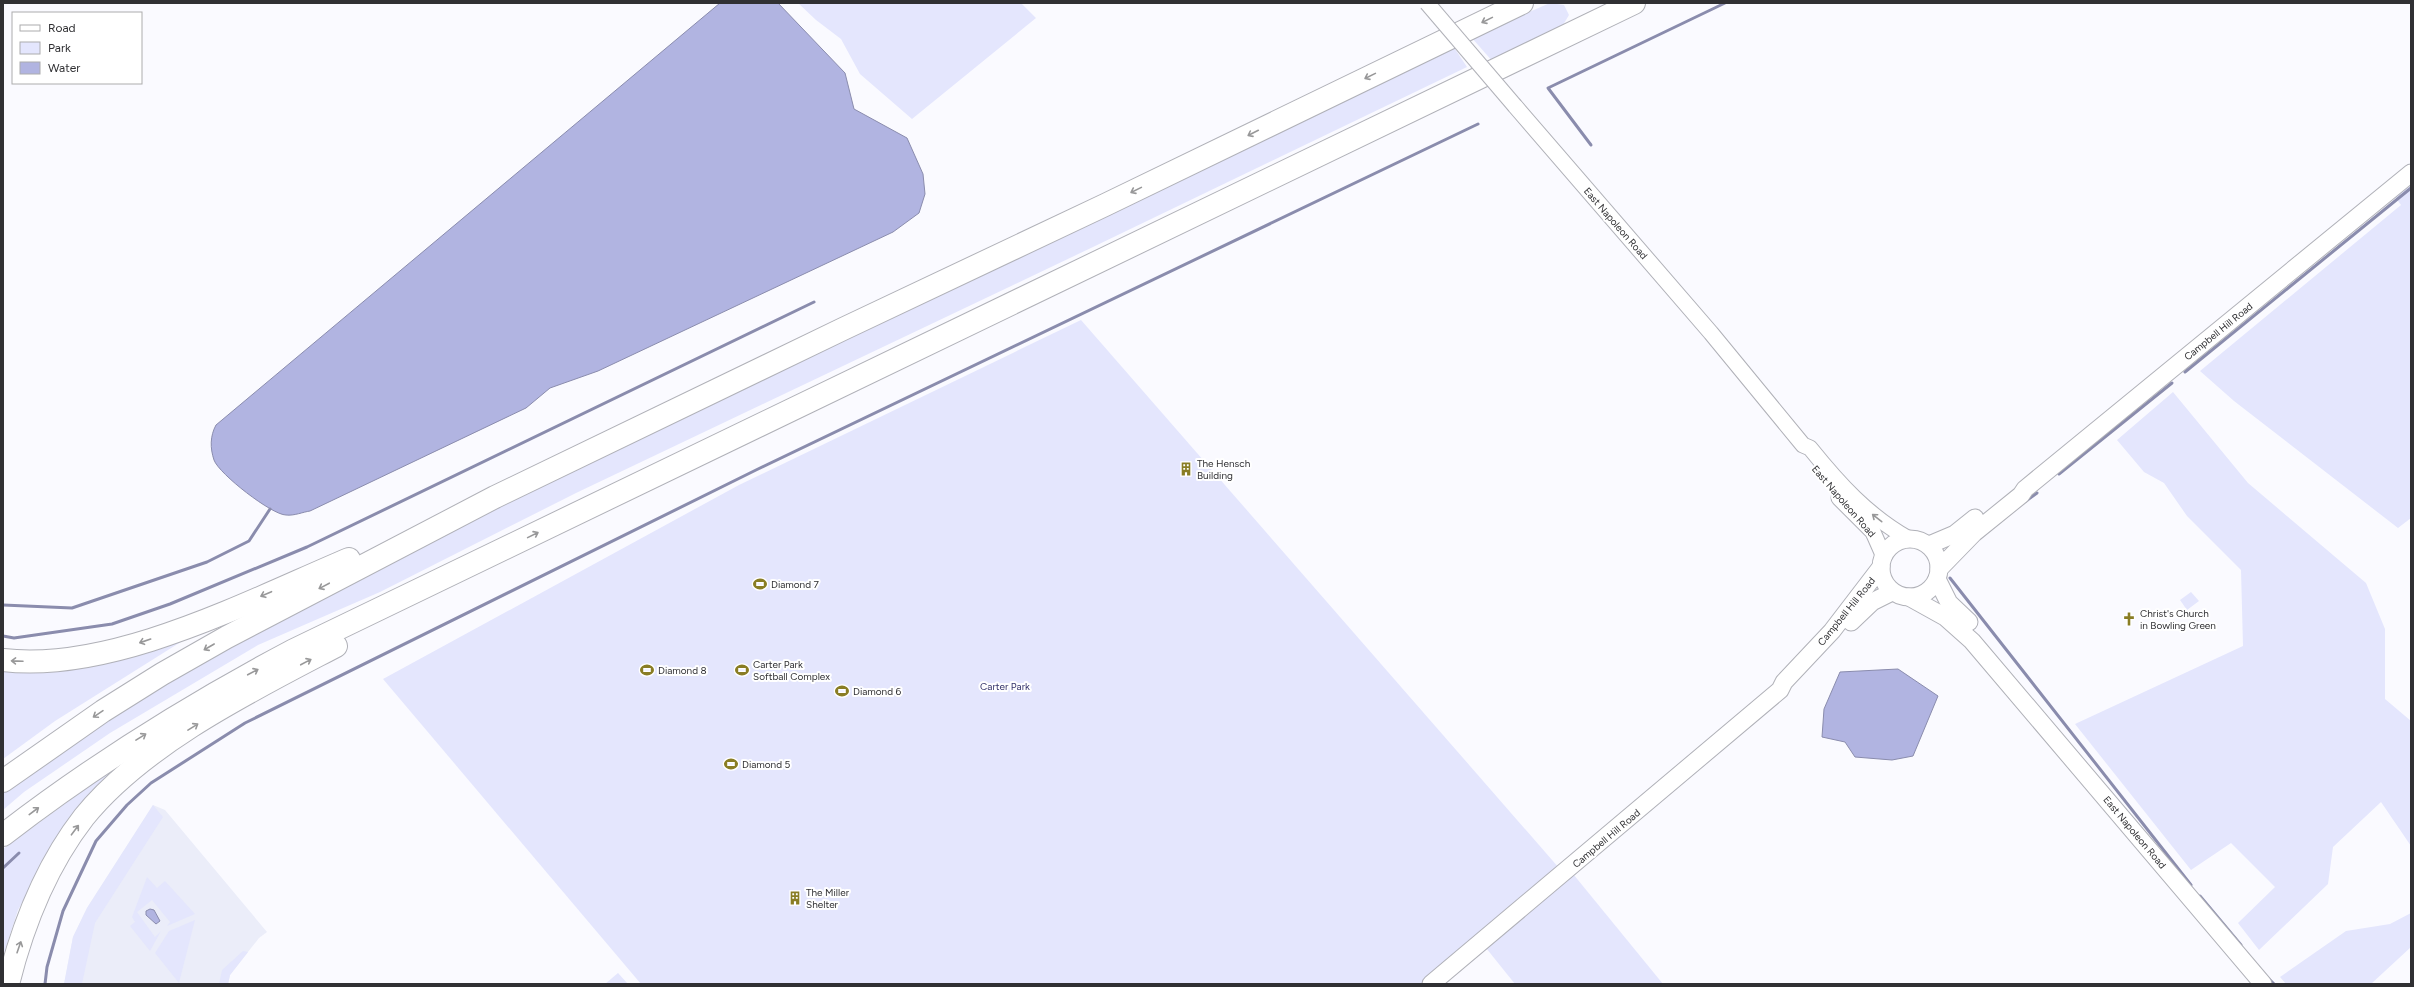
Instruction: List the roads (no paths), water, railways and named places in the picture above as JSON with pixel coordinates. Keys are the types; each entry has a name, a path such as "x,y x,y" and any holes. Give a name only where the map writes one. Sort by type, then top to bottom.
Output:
{"highway":[{"path":"3,781 103,711 162,674 227,637 495,497 1112,202 1522,3"},
{"path":"3,835 87,772 186,710 292,651 1634,3"},
{"path":"3,660 30,662 76,658 143,642 243,604 495,497"},
{"path":"8,984 31,910 54,861 85,817 122,778 183,733 236,701 418,603 514,544"}],"main road":[{"name":"Campbell Hill Road","path":"1938,574 1974,533 2021,495 2024,489 2411,173"},
{"name":"Campbell Hill Road","path":"1929,545 1955,534 2002,498 2018,490 2024,489"},
{"path":"1909,539 1921,541 1929,545 1938,557 1938,574 1926,592 1910,597 1892,592 1884,582 1883,562 1892,547 1909,539"},
{"name":"Campbell Hill Road","path":"1431,984 1780,690 1784,682 1832,631 1883,562"},
{"name":"East Napoleon Road","path":"1938,574 1949,604 1977,630 1995,652 2007,672 2007,680"},
{"name":"Campbell Hill Road","path":"1780,690 1789,689 1865,608 1892,592"},
{"name":"East Napoleon Road","path":"1910,597 1935,610 1958,627 1972,641 2002,677 2007,680 2263,984"}],"street":[{"name":"East Napoleon Road","path":"1427,3 1711,333 1803,445 1805,453 1826,484 1873,532 1883,562"},
{"name":"East Napoleon Road","path":"1803,445 1810,448 1854,499 1886,525 1909,539"}],"water":[{"path":"720,3 778,3 845,73 854,109 907,138 923,174 925,194 919,213 893,232 598,371 550,388 526,408 310,511 292,515 279,513 258,501 235,484 225,474 214,460 212,451 211,442 216,425"},
{"path":"1898,669 1938,696 1913,756 1892,760 1855,757 1845,742 1822,737 1824,709 1840,672"},
{"path":"150,909 154,910 160,921 156,924 146,915 146,911"}],"waterway":[{"path":"1591,145 1548,88 1725,3"},
{"path":"45,984 47,967 63,911 96,841 127,805 151,783 245,723 756,470 1478,124"},
{"path":"2185,372 2411,188"},
{"path":"3,636 14,638 112,624 170,604 307,547 814,302"},
{"path":"2059,474 2172,383"},
{"path":"2026,501 2037,493"},
{"path":"3,605 72,608 207,562 249,541 270,509"},
{"path":"1950,578 2191,885"},
{"path":"3,868 19,853"},
{"path":"2200,896 2241,945"},
{"path":"2268,978 2274,984"}],"place":[{"name":"The Hensch Building","path":"1186,469"},
{"name":"Diamond 7","path":"760,584"},
{"name":"Christ's Church in Bowling Green","path":"2129,619"},
{"name":"Diamond 8","path":"647,670"},
{"name":"Carter Park Softball Complex","path":"742,670"},
{"name":"Diamond 6","path":"842,691"},
{"name":"Diamond 5","path":"731,764"},
{"name":"The Miller Shelter","path":"795,898"}],"park label":[{"name":"Carter Park","path":"1005,686"}]}
